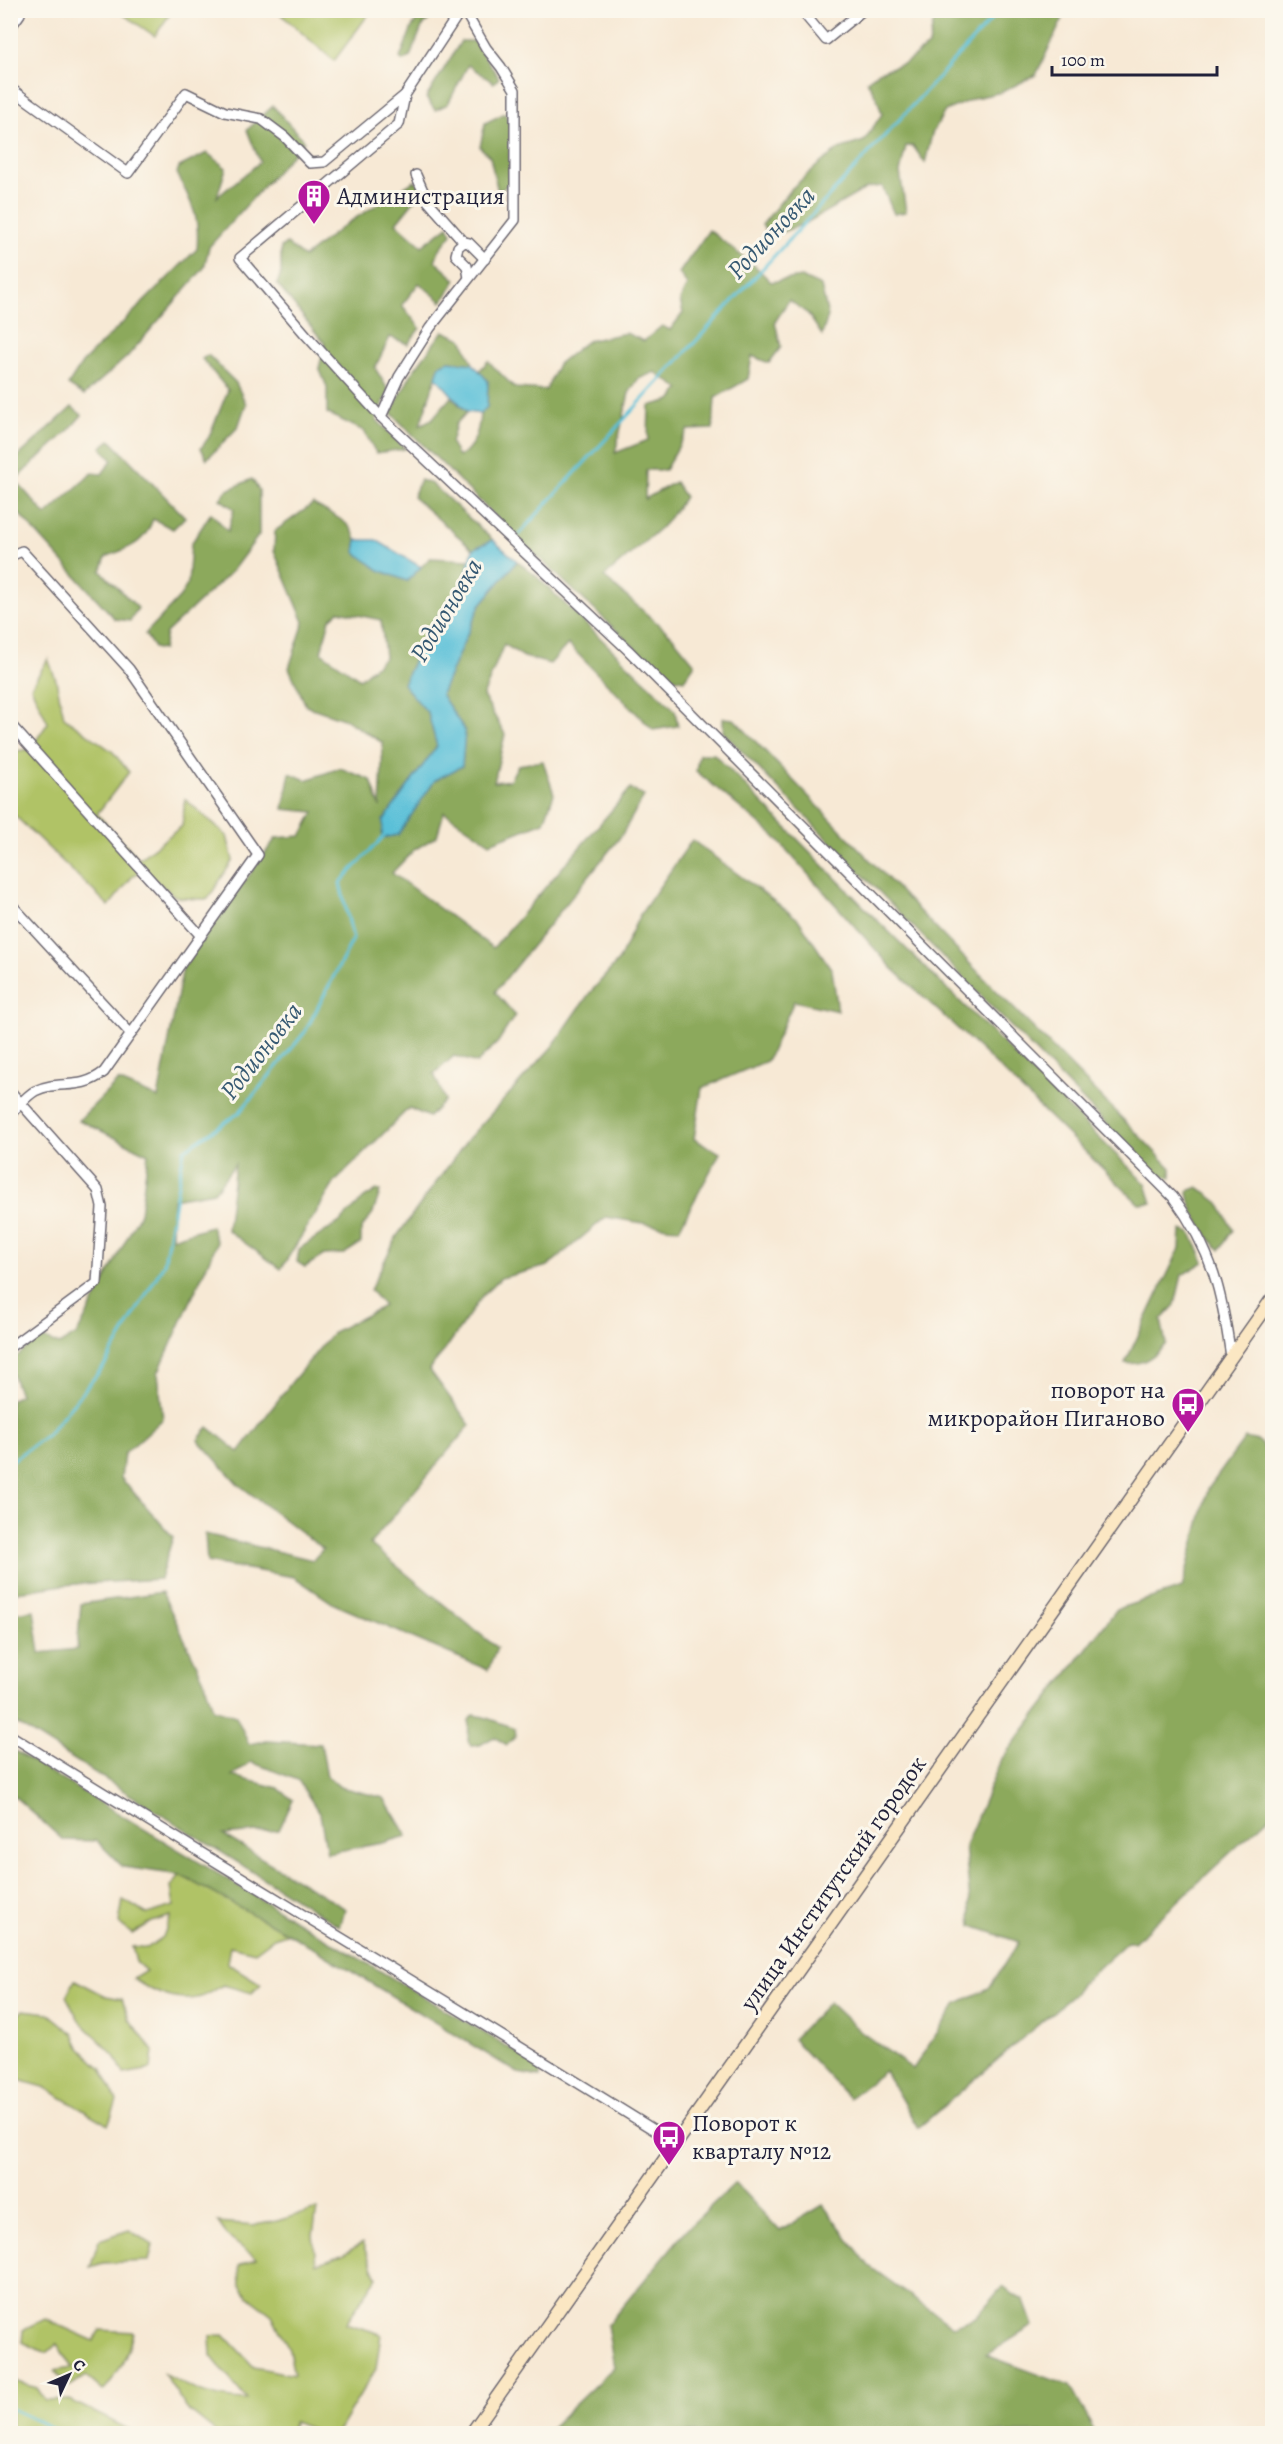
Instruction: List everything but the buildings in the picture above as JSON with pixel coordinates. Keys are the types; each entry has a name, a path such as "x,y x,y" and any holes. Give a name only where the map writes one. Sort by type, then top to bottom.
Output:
{"street":[{"path":"10,88 128,173 186,93 225,112 261,119 285,137 310,163 324,162 405,95 463,10 515,90 515,220 430,328 399,377 381,417"},
{"path":"801,10 826,40 863,10"},
{"path":"10,28 20,14"},
{"path":"405,95 399,124 240,258 381,417 628,650 1173,1197 1194,1225 1208,1254 1224,1310 1231,1357"},
{"path":"416,175 427,200 464,242 469,243 485,259"},
{"path":"464,242 458,247 456,255 467,266 469,278"},
{"path":"10,556 22,551 129,669 258,855 104,1072 93,1081 44,1088 32,1093 10,1114"},
{"path":"10,724 201,936"},
{"path":"10,903 131,1034"},
{"path":"10,1091 98,1190 102,1207 97,1283 10,1347"},
{"name":"улица Институтский городок","path":"471,2433 1272,1299"},
{"path":"10,1735 675,2143"}],"green space":[{"path":"118,11 172,11 155,36"},
{"path":"277,11 371,11 334,61"},
{"path":"424,11 437,11 422,27 410,57 403,61 400,58 412,27"},
{"path":"948,11 1073,11 1064,16 1036,75 1002,92 975,98 945,111 932,134 925,163 913,146 906,146 900,172 906,212 894,214 882,186 867,188 806,223 771,236 762,225 790,190 839,149 864,141 882,114 877,98 867,81 879,72 905,63 929,45 933,24"},
{"path":"461,41 474,41 499,78 494,83 468,65 448,104 435,110 426,98"},
{"path":"273,106 304,141 209,247 204,268 127,357 84,395 68,385 82,363 197,249 196,217 177,173 179,167 207,153 226,168 217,197 260,162 247,130"},
{"path":"505,113 510,126 509,184 498,192 490,157 480,147 485,123"},
{"path":"414,181 425,187 396,223 422,246 448,226 452,234 439,250 435,261 456,280 442,302 419,283 402,305 420,328 408,344 390,337 375,368 389,391 376,419 405,449 376,453 364,431 327,413 327,387 319,368 325,344 277,284 281,273 281,247 287,244 304,257 346,224"},
{"path":"709,230 771,282 801,277 821,286 828,316 822,335 808,314 789,300 775,322 781,347 769,363 752,356 748,379 715,398 713,429 688,430 665,470 646,470 645,499 675,482 685,497 665,524 604,577 672,636 695,664 684,680 665,676 503,524 391,413 412,373 443,331 462,339 473,364 449,361 440,365 420,425 432,419 451,397 467,412 456,424 451,443 458,457 471,445 477,433 480,414 487,407 488,381 479,371 488,361 515,388 546,390 558,364 587,341 626,333 644,341 662,326 670,330 683,313 680,300 687,285 679,273","holes":["655,372 680,389 671,400 649,406 648,440 615,453 629,393 638,379"]},
{"path":"208,355 236,383 246,404 238,427 207,459 201,448 209,437 228,390 202,359"},
{"path":"72,407 82,415 15,480 46,515 92,473 102,474 112,460 101,447 110,440 185,517 173,529 153,519 140,540 106,557 101,571 138,608 130,621 115,619 11,505 11,463"},
{"path":"252,479 259,490 259,535 232,571 166,633 163,650 154,648 145,634 180,597 188,583 191,544 211,513 228,531 234,509 220,499 227,490"},
{"path":"420,480 432,484 493,540 473,549 413,497"},
{"path":"313,504 350,527 356,542 356,552 407,581 430,558 470,560 464,580 427,632 403,684 428,713 437,746 383,821 398,834 435,780 462,766 465,731 441,694 480,605 517,561 536,576 675,710 678,726 653,730 568,644 550,664 524,657 504,644 483,696 505,734 494,782 510,780 518,765 543,761 554,794 544,822 490,843 444,812 437,836 414,850 392,873 493,948 630,789 644,796 621,836 495,992 515,1015 498,1042 477,1063 454,1056 434,1074 445,1100 429,1117 409,1108 335,1182 281,1269 227,1230 235,1164 214,1192 173,1199 172,1238 211,1226 217,1243 158,1373 163,1419 124,1454 121,1478 173,1537 160,1579 63,1585 11,1593 10,1400 20,1395 11,1371 11,1361 41,1337 59,1345 77,1334 140,1213 148,1154 79,1120 118,1081 158,1098 183,967 276,838 301,836 314,812 283,809 290,773 306,780 340,768 371,780 380,807 383,743 346,720 306,706 289,668 304,622 274,551 275,531","holes":["339,611 381,620 385,657 360,679 321,652 330,619"]},
{"path":"48,659 56,680 64,717 113,752 129,772 97,814 139,859 182,826 185,799 227,836 233,860 208,899 175,896 142,870 132,877 109,906 11,812 10,752 30,749 48,723 31,687"},
{"path":"723,718 734,719 1171,1168 1171,1178 1155,1174 723,732"},
{"path":"699,754 714,754 875,918 1146,1184 1152,1203 1139,1204 984,1053 892,968 774,836 696,771"},
{"path":"692,840 798,919 832,970 838,1011 794,1001 767,1061 702,1088 694,1139 720,1153 679,1229 606,1217 548,1266 501,1278 482,1296 429,1369 470,1425 370,1544 497,1648 488,1670 334,1604 294,1577 207,1562 205,1534 313,1560 323,1549 238,1484 198,1440 208,1427 239,1452 333,1332 384,1306 370,1290 397,1236 468,1139 552,1047 589,994 619,960 639,916"},
{"path":"1198,1187 1219,1203 1233,1230 1220,1250 1209,1238 1191,1207 1188,1191"},
{"path":"377,1190 380,1192 373,1213 361,1229 361,1243 344,1254 324,1255 305,1267 297,1262 299,1249 341,1221 364,1198"},
{"path":"1181,1230 1191,1233 1204,1262 1182,1275 1175,1305 1161,1320 1166,1344 1143,1361 1125,1363 1180,1248"},
{"path":"1245,1438 1258,1441 1272,1457 1272,1814 1134,1942 1127,1942 1079,1986 1074,1994 918,2128 885,2071 849,2098 793,2039 829,2002 861,2032 913,2069 957,2003 989,1988 1019,1942 972,1926 965,1846 1001,1760 1117,1609 1182,1588 1208,1489"},
{"path":"162,1592 204,1680 213,1709 236,1716 249,1744 266,1741 321,1744 327,1776 340,1787 384,1798 407,1836 383,1843 327,1853 320,1814 298,1780 251,1762 232,1776 278,1788 293,1800 279,1830 223,1835 346,1909 339,1926 11,1720 11,1614 34,1610 40,1653 77,1649 81,1604"},
{"path":"473,1715 515,1728 516,1736 507,1745 494,1737 480,1745 471,1745 468,1741 469,1720"},
{"path":"10,1748 540,2066 540,2077 518,2073 300,1940 180,1875 123,1867 97,1841 63,1840 11,1795"},
{"path":"180,1875 289,1933 274,1938 255,1952 230,1946 227,1963 261,1984 252,1993 223,1985 204,1996 192,1999 174,1998 133,1979 146,1971 136,1962 132,1946 147,1948 163,1937 171,1916 152,1922 132,1934 119,1923 123,1900 147,1914 174,1906 171,1887"},
{"path":"75,1980 106,1996 122,1999 129,2019 153,2051 151,2069 124,2074 115,2056 79,2020 66,1996"},
{"path":"23,2010 48,2013 74,2034 81,2049 101,2068 117,2101 108,2125 44,2087 11,2078 11,2023"},
{"path":"735,2183 780,2231 823,2205 869,2266 953,2326 976,2317 1002,2287 1024,2301 1033,2326 986,2355 1070,2386 1096,2433 545,2433 614,2367 607,2325 687,2229"},
{"path":"317,2209 313,2235 316,2264 342,2255 362,2243 377,2277 346,2323 381,2334 376,2369 337,2433 323,2433 293,2422 291,2433 217,2433 187,2409 164,2374 204,2393 223,2398 247,2400 211,2356 210,2336 224,2335 254,2367 294,2375 289,2350 272,2315 249,2297 240,2285 239,2266 256,2258 228,2237 218,2222 255,2225"},
{"path":"129,2230 153,2245 149,2261 103,2263 90,2267 99,2240"},
{"path":"45,2319 94,2341 100,2330 133,2332 122,2364 103,2391 86,2376 70,2386 54,2371 72,2368 57,2344 47,2353 22,2342 23,2330"},
{"path":"10,2380 37,2388 46,2401 70,2400 136,2433 15,2433 11,2425"}],"water":[{"path":"449,361 473,364 488,381 487,407 480,414 467,412 436,377 440,365"},
{"path":"357,540 376,540 421,567 407,581 379,570 355,552"},
{"path":"493,540 517,561 480,605 441,694 465,731 462,766 435,780 398,835 382,838 383,821 437,746 428,713 403,684 427,632 464,580 473,549"}],"waterway":[{"name":"Родионовка","path":"519,534 1000,10"},
{"name":"Родионовка","path":"10,1462 47,1435 104,1366 164,1264 184,1150 239,1113 305,1032 353,939 340,883 384,836"},
{"name":"Родионовка","path":"10,2408 66,2434"}],"place":[{"name":"Администрация","path":"314,225"},
{"name":"поворот на микрорайон Пиганово","path":"1188,1433"},
{"name":"Поворот к кварталу №12","path":"669,2166"}]}
